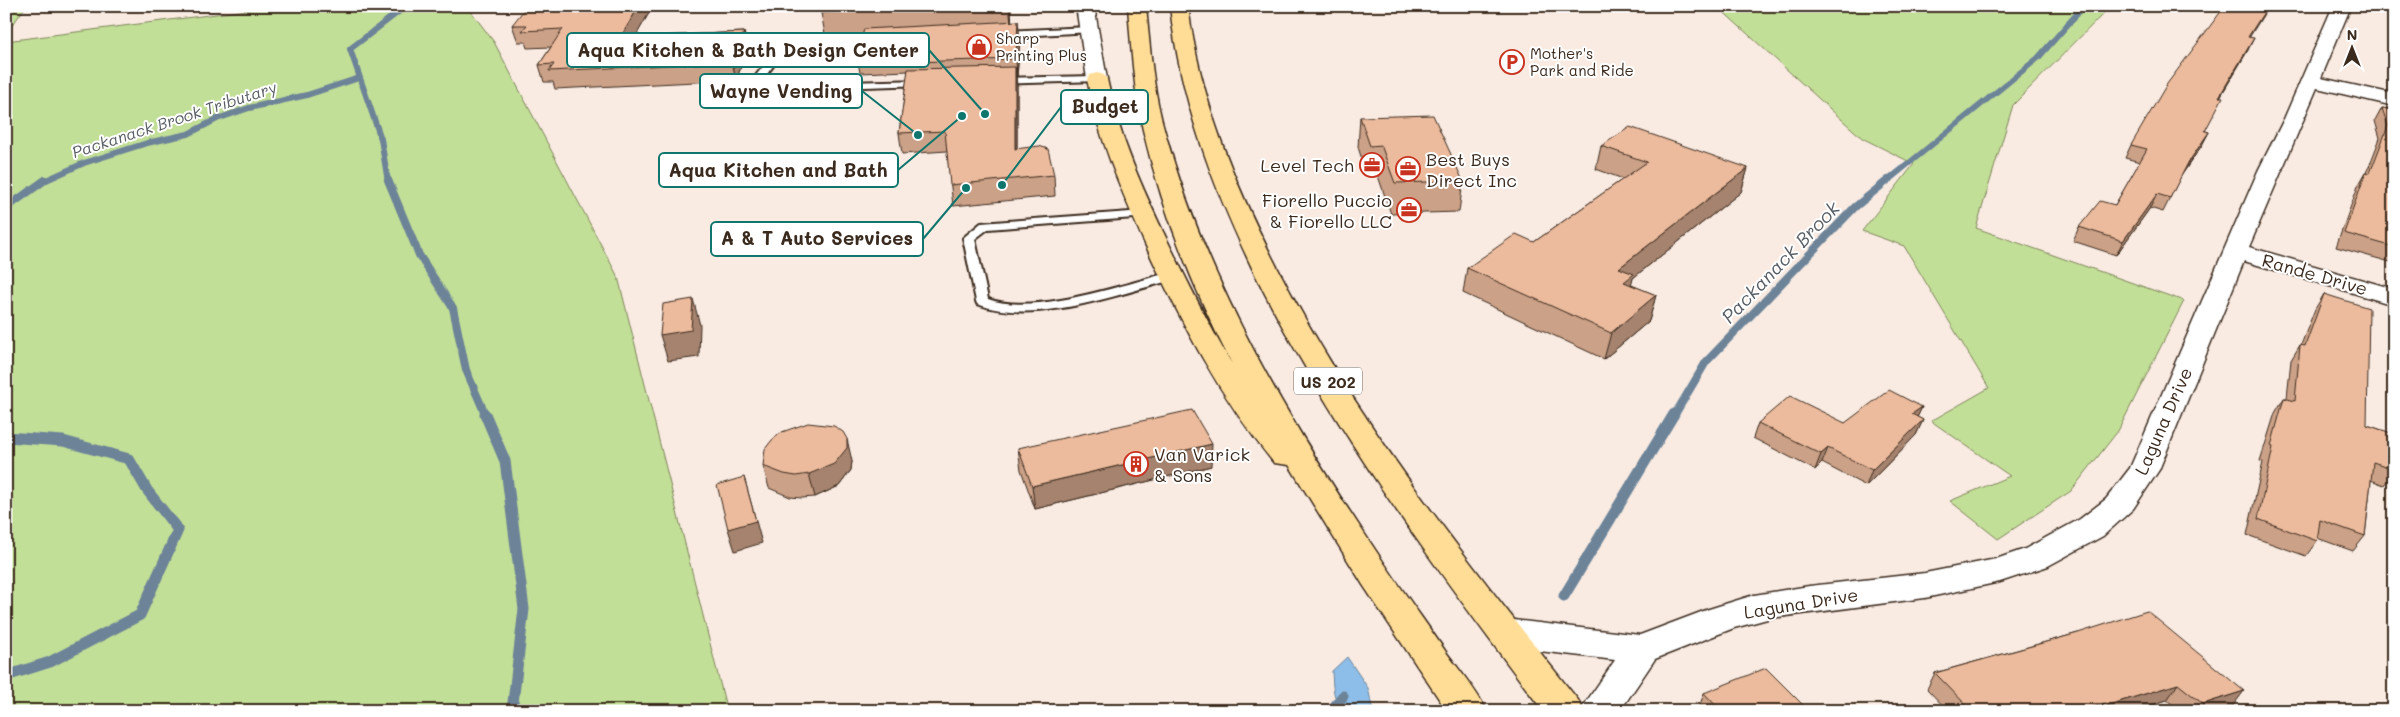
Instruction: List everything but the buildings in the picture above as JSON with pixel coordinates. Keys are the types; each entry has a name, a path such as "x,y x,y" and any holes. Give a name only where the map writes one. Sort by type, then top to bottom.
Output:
{"highway":[{"name":"US 202","path":"1137,6 1141,64 1154,131 1165,168 1197,257 1249,366 1330,506 1383,589 1468,711"},
{"name":"US 202","path":"1179,6 1188,62 1204,127 1234,205 1282,302 1354,422 1458,572 1565,711"},
{"path":"1097,79 1106,126 1144,215 1187,307 1228,380 1266,435 1330,506"}],"street":[{"path":"1085,6 1097,79"},
{"name":"Laguna Drive","path":"1505,633 1642,649 1733,614 1769,605 1962,580 1999,571 2049,553 2090,529 2122,502 2144,470 2269,171 2342,6"},
{"path":"2310,81 2394,100"},
{"name":"Rande Drive","path":"2237,251 2394,297"},
{"path":"1599,711 1642,649"}],"lane":[{"path":"989,35 1089,30"},
{"path":"891,40 852,42 822,50 776,56 759,78 761,84 772,88 931,83"},
{"path":"991,82 1097,79"},
{"path":"1144,215 985,226 969,238 982,301 990,307 1005,309 1053,304 1172,276"}],"green space":[{"path":"6,6 26,6 6,34"},
{"path":"279,6 467,6 494,42 618,277 727,711 6,711 6,41"},
{"path":"1717,6 2111,6 2013,105 1976,228 2184,301 2118,431 2071,491 1998,539 1950,501 2010,476 1931,421 1989,388 1904,246 1862,231 1914,164 1862,138"}],"water":[{"path":"1347,657 1368,688 1373,711 1343,711 1339,706 1334,692 1332,671"}],"waterway":[{"name":"Packanack Brook Tributary","path":"388,182 381,139 350,49 406,6"},
{"name":"Packanack Brook","path":"1886,182 2038,58 2084,6"},
{"name":"Packanack Brook Tributary","path":"43,182 84,163 147,143 188,134 217,119 249,108 307,95 359,78"},
{"name":"Packanack Brook Tributary","path":"388,180 419,255 453,308 466,370 486,416"},
{"name":"Packanack Brook","path":"1674,416 1706,362 1855,207 1888,180"},
{"name":"Packanack Brook Tributary","path":"6,208 43,182"},
{"name":"Packanack Brook Tributary","path":"485,414 505,461 524,609 512,711"},
{"name":"Packanack Brook","path":"1564,596 1674,414"},
{"name":"Packanack Brook Tributary","path":"6,437 63,441 129,459 147,490 178,530 140,615 50,662 6,676"},
{"name":"Packanack Brook","path":"1331,711 1343,696"}],"place":[{"name":"Sharp Printing Plus","path":"979,47"},
{"name":"Mother's Park and Ride","path":"1512,62"},
{"name":"Aqua Kitchen & Bath Design Center","path":"985,114"},
{"name":"Aqua Kitchen and Bath","path":"962,116"},
{"name":"Wayne Vending","path":"918,135"},
{"name":"Level Tech","path":"1372,165"},
{"name":"Best Buys Direct Inc","path":"1408,169"},
{"name":"Budget","path":"1002,185"},
{"name":"A & T Auto Services","path":"966,188"},
{"name":"Fiorello Puccio & Fiorello LLC","path":"1409,210"},
{"name":"Van Varick & Sons","path":"1136,464"}]}
